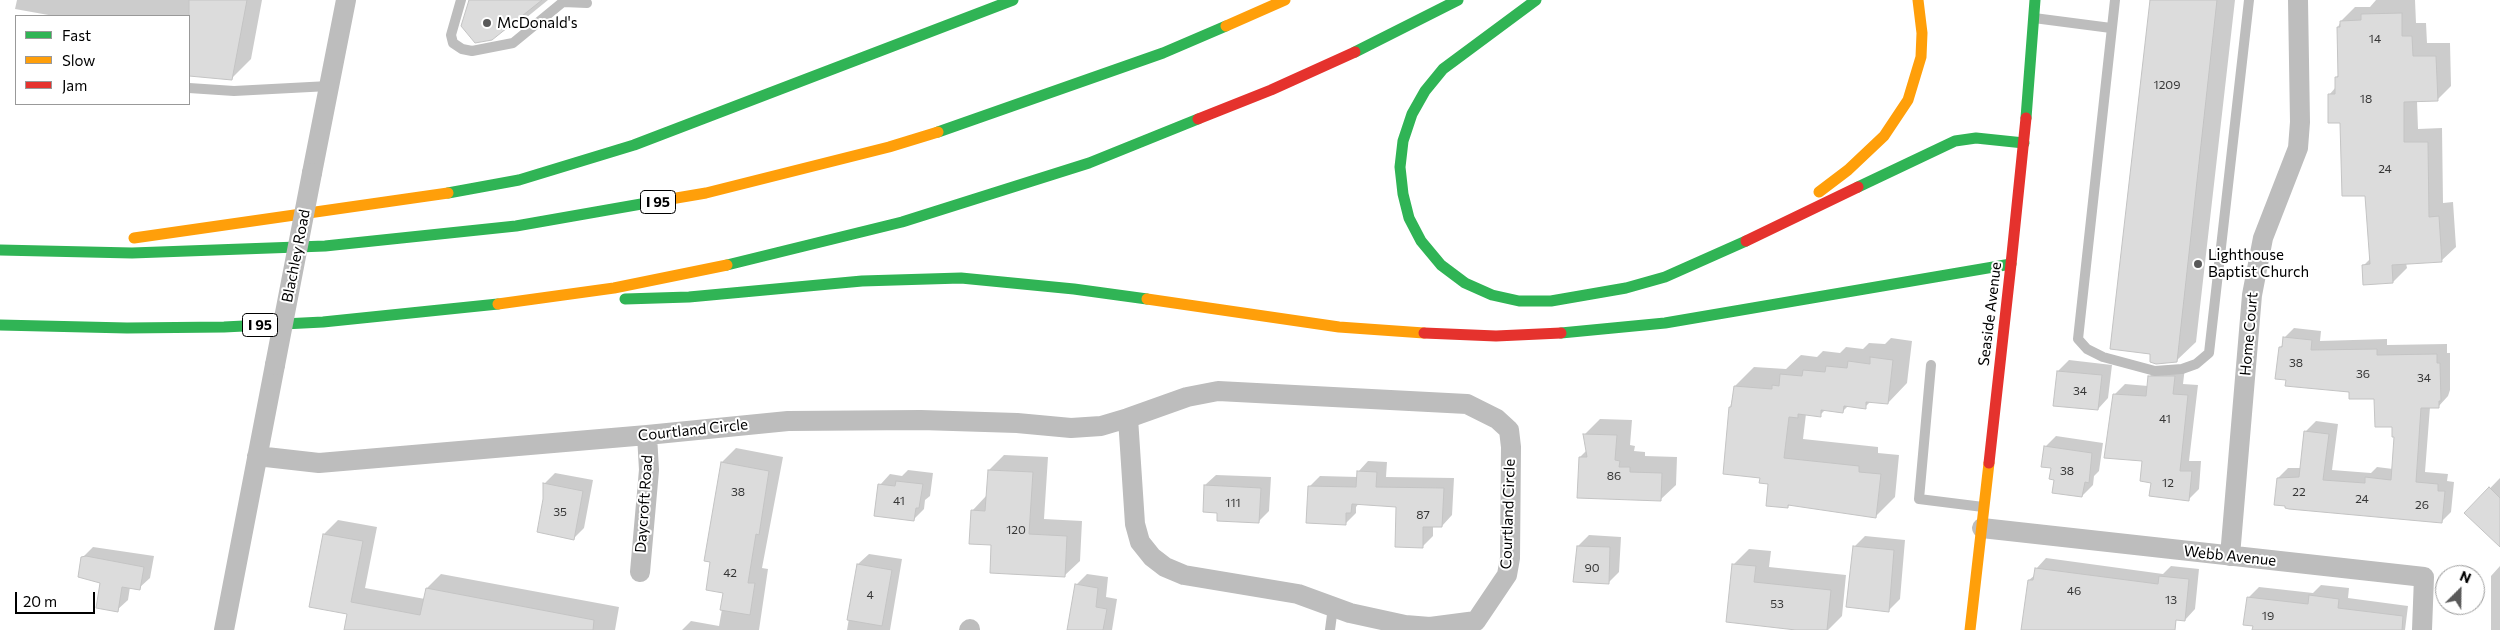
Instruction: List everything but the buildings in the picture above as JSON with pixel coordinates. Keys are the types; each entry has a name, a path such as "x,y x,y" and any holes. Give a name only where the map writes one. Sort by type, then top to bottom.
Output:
{"main road":[{"path":"921,35 1004,0"},
{"path":"37,252 414,200 519,180 634,146 1013,0"},
{"name":"I 95","path":"0,250 37,252 219,252 325,246 516,226 706,193 879,150 982,118 1163,53 1285,0"},
{"name":"I 95","path":"0,325 126,328 224,327 410,314 518,302 614,288 711,269 892,224 996,194 1089,162 1272,90 1458,0"},
{"path":"1536,0 1443,69 1425,91 1409,123 1402,150 1402,194 1409,218 1421,241 1441,266 1465,283 1492,295 1519,300 1551,301 1603,293 1665,277 1955,141 1976,138 2024,143"},
{"path":"1745,241 1783,218 1848,170 1884,136 1893,124 1908,100 1921,57 1922,33 1918,0"},
{"name":"Seaside Avenue","path":"1970,630 2024,143 2034,0"},
{"path":"518,302 689,297 862,280 961,278 1074,289 1339,327 1445,335 1531,335 1665,323 2011,264"}],"street":[{"name":"Blachley Road","path":"224,630 346,0"},
{"name":"Home Court","path":"2230,556 2252,295 2263,238 2298,148 2300,122 2298,0"},
{"name":"Courtland Circle","path":"258,456 319,463 788,421 920,420 1070,428 1101,426 1187,397 1218,391 1467,404 1497,419 1509,430 1511,447 1510,558 1507,575 1476,621 1446,628 1391,626 1298,594 1184,575 1165,567 1152,557 1140,542 1135,524 1128,418"},
{"name":"Daycroft Road","path":"640,572 649,470 647,435"},
{"name":"Webb Avenue","path":"1982,528 2424,576 2422,630"}],"lane":[{"path":"461,0 451,35 453,43 472,51 513,43 563,2 587,3"},
{"path":"2115,0 2078,339 2087,349 2103,357 2156,371 2182,369 2196,364 2209,353 2249,0"},
{"path":"2033,18 2111,28"},
{"path":"190,88 234,90 328,86"},
{"path":"1930,365 1919,499 1984,507"},
{"path":"1330,630 1333,607"}],"traffic: fast":[{"path":"448,193 519,180 634,145 1013,0"},
{"path":"1355,52 1458,0"},
{"path":"1536,0 1443,69 1425,91 1412,114 1403,141 1400,167 1403,194 1409,218 1421,241 1441,265 1465,283 1492,295 1519,301 1551,301 1626,288 1665,277 1746,241"},
{"path":"2026,118 2035,0"},
{"path":"938,132 1163,53 1226,26"},
{"path":"727,265 902,222 1089,163 1198,119"},
{"path":"1858,187 1955,141 1976,138 2024,143"},
{"path":"0,250 132,253 325,246 516,226 647,203"},
{"path":"1561,333 1665,323 2011,264"},
{"path":"625,299 689,297 862,281 961,278 1074,289 1147,299"},
{"path":"0,325 127,328 224,327 323,322 498,304"}],"traffic: slow":[{"path":"1226,26 1285,0"},
{"path":"1819,192 1848,170 1884,136 1908,100 1921,57 1922,33 1918,0"},
{"path":"647,203 706,193 889,147 938,132"},
{"path":"134,238 448,193"},
{"path":"498,304 614,288 727,265"},
{"path":"1147,299 1339,327 1424,333"},
{"path":"1970,630 1989,463"}],"traffic: jam":[{"path":"1198,119 1271,90 1355,52"},
{"path":"2011,264 2026,118"},
{"path":"1746,241 1858,187"},
{"path":"1989,463 2011,264"},
{"path":"1424,333 1496,336 1561,333"}],"place":[{"name":"McDonald's","path":"487,23"},
{"name":"Lighthouse Baptist Church","path":"2198,264"}]}
